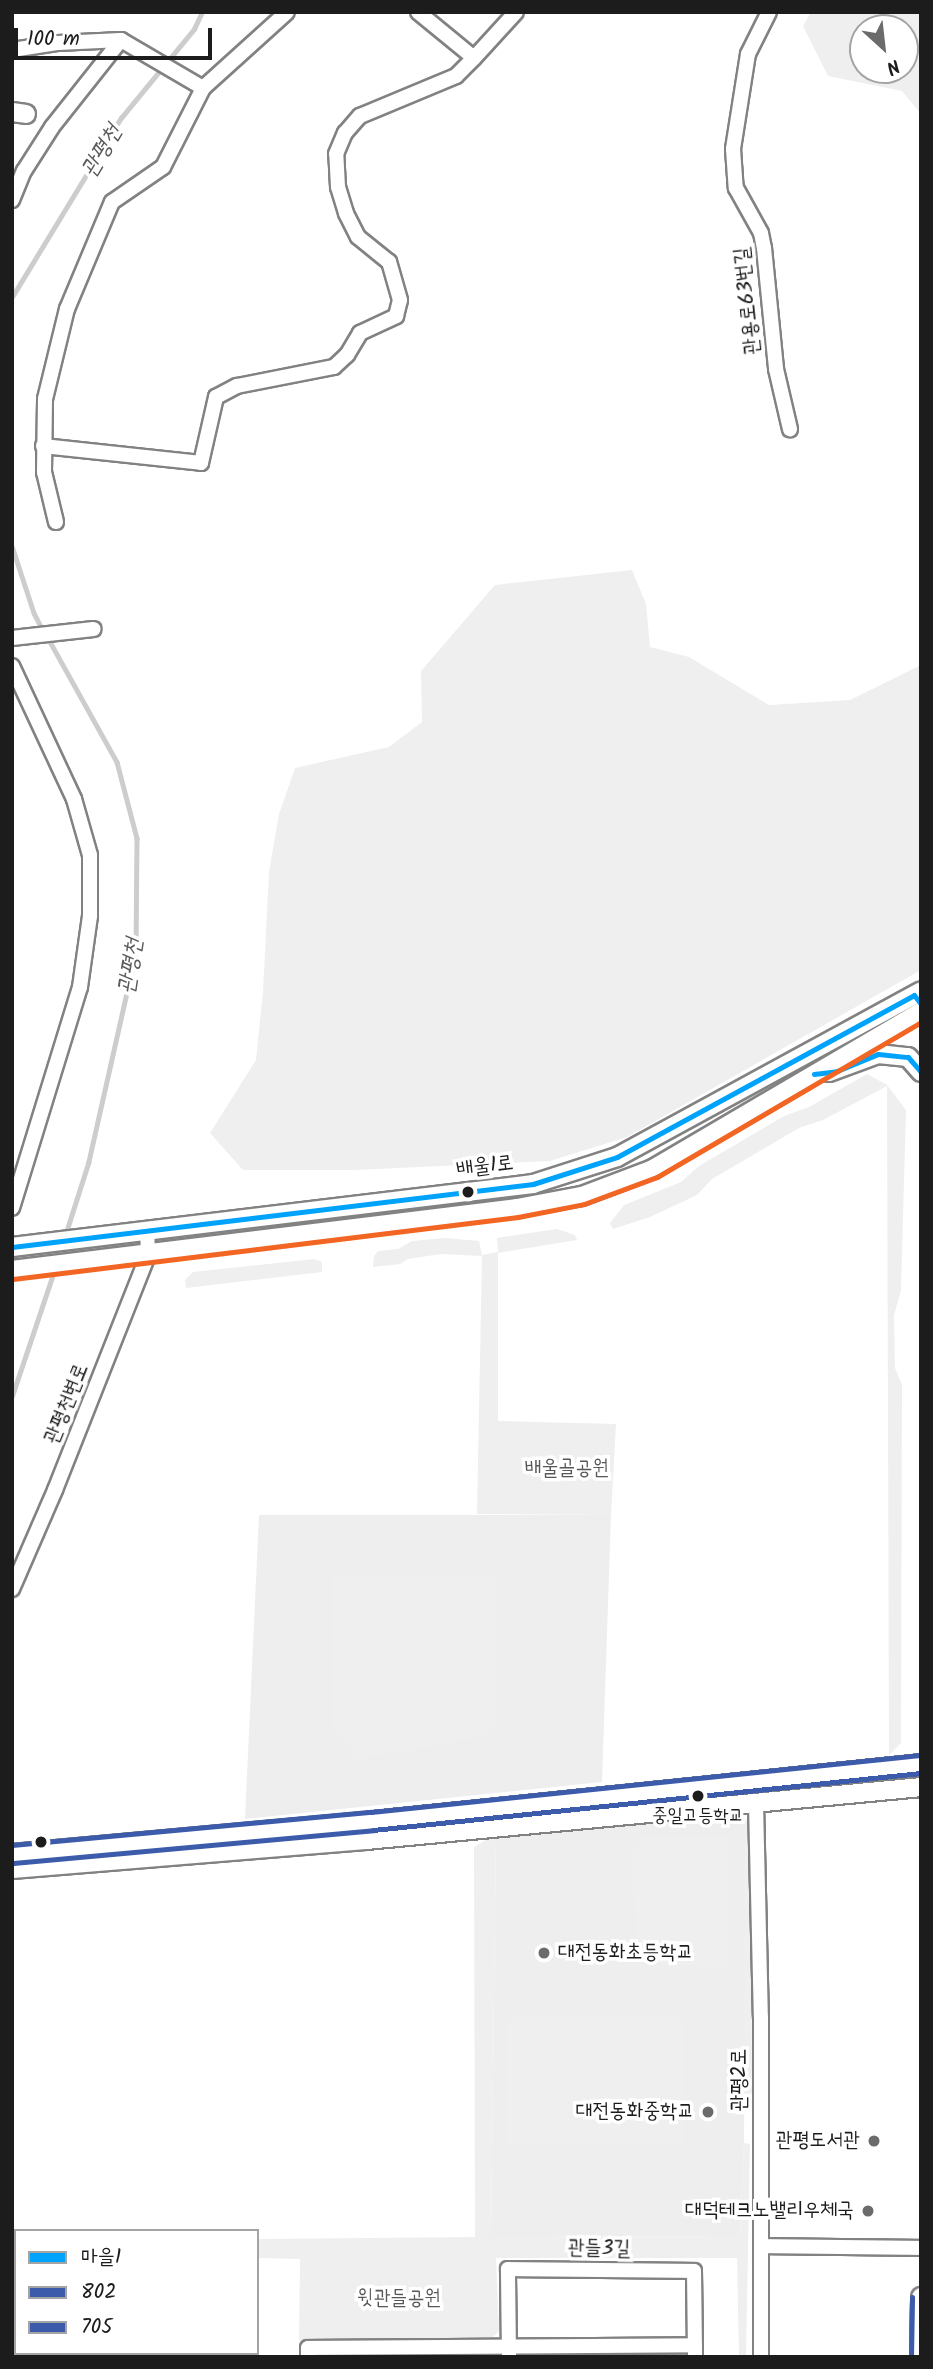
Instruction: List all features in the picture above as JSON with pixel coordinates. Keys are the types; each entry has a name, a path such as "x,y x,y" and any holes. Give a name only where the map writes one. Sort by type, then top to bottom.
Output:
{"main road":[{"name":"배울1로","path":"12,1270 122,1259 517,1208 582,1196 653,1169 808,1075 919,1000"},
{"name":"배울1로","path":"12,1247 533,1184 617,1157 919,1000"},
{"path":"808,1075 837,1071 878,1054 908,1057 921,1072"},
{"path":"12,1854 372,1822 921,1764"},
{"path":"12,1868 921,1787"},
{"path":"920,2357 921,2297"}],"street":[{"path":"55,522 44,472 46,399 68,309 112,202 163,166 204,89 287,12"},
{"path":"418,12 474,58"},
{"path":"43,446 201,464 216,397 237,386 334,367 348,355 360,333 396,316 400,300 389,262 358,237 346,214 338,187 336,154 345,133 360,116 457,76 516,12"},
{"name":"관용로63번길","path":"769,12 748,54 733,149 736,188 761,233 776,369 790,429"},
{"path":"12,50 58,43 121,40 204,89"},
{"path":"12,200 24,171 52,127 121,40"},
{"path":"12,638 94,629"},
{"path":"12,666 74,799 90,855 90,916 80,987 12,1208"},
{"name":"관평천변로","path":"12,1589 55,1490 148,1255 139,1233"},
{"name":"관평2로","path":"757,1803 761,2017 761,2357"},
{"path":"761,2246 921,2248"},
{"name":"관들3길","path":"308,2357 308,2348 509,2353 695,2351 694,2271 508,2269 509,2353"}],"shaded area":[{"name":"중일고등학교","path":"259,1515 611,1515 602,1782 245,1819"},
{"path":"736,1811 746,1820 744,2143 740,2236 491,2237 496,1834"}],"green space":[{"path":"811,12 921,12 921,114 902,91 867,84 919,84 919,14 849,14 849,80 828,76 803,26"},
{"path":"632,570 646,604 650,647 689,657 769,705 850,700 921,665 921,970 627,1137 550,1161 355,1170 243,1170 210,1133 256,1060 263,992 269,872 279,814 295,768 389,747 422,722 421,671 495,585"},
{"path":"867,1074 887,1085 906,1110 901,1291 894,1315 895,1368 902,1385 901,1743 889,1755 887,1086 823,1120 799,1128 712,1179 697,1195 650,1217 613,1229 610,1223 624,1205 681,1182 699,1166 784,1116 809,1107"},
{"name":"배울골공원","path":"557,1229 575,1235 577,1240 498,1253 498,1421 616,1424 611,1515 477,1514 482,1256 441,1254 408,1259 400,1264 373,1267 374,1256 378,1251 398,1249 412,1241 445,1238 479,1241 482,1255 498,1252 497,1238"},
{"path":"314,1259 322,1262 322,1272 186,1288 185,1280 193,1272"},
{"path":"333,1575 498,1575 494,1734 353,1761 353,1747 331,1730"},
{"path":"746,1820 751,1832 752,2107 743,2105"},
{"name":"윗관들공원","path":"496,1834 491,2237 740,2236 744,2143 750,2144 746,2357 739,2357 737,2258 496,2258 499,2331 491,2339 299,2340 300,2259 259,2258 259,2239 475,2237 474,1847"},
{"path":"728,1835 728,1969 637,1961 631,1844 638,1844 638,1836"},
{"path":"506,2018 682,2018 682,2144 506,2144"}],"waterway":[{"name":"관평천","path":"12,297 121,118 194,29 202,12"},
{"name":"관평천","path":"12,546 34,613 43,631"},
{"name":"관평천","path":"48,638 117,762 137,838 136,953 89,1162 65,1237"},
{"name":"관평천","path":"12,1396 55,1268"}],"transit line":[{"name":"마을1","path":"12,1247 533,1184 617,1157 914,995 921,1004"},
{"path":"13,1279 518,1217 584,1204 657,1177 921,1022"},
{"name":"마을1","path":"814,1074 837,1071 878,1054 908,1057 921,1072"},
{"name":"705","path":"12,1845 371,1812 920,1755"},
{"name":"802","path":"13,1863 373,1830 921,1773"},
{"name":"705","path":"911,2357 912,2297"}],"place":[{"name":"중일고등학교","path":"698,1796"},
{"name":"대전동화초등학교","path":"544,1953"},
{"name":"대전동화중학교","path":"708,2112"},
{"name":"관평도서관","path":"874,2141"},
{"name":"대덕테크노밸리우체국","path":"868,2211"}]}
